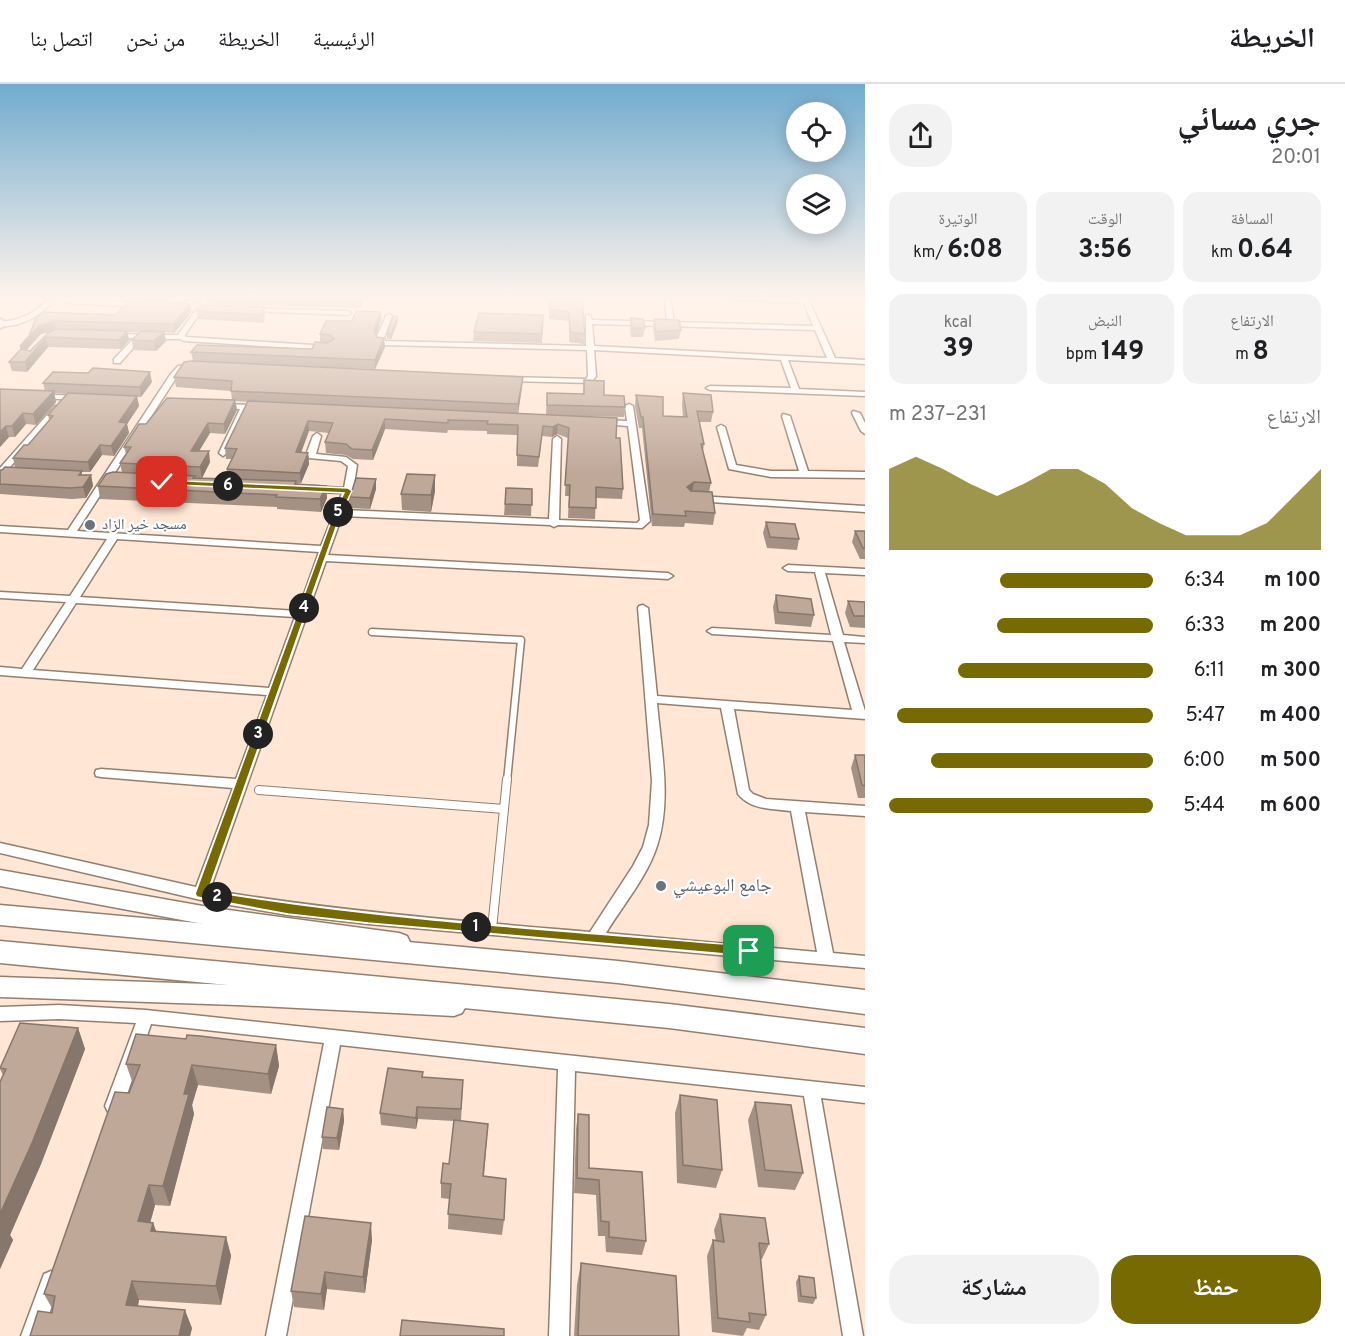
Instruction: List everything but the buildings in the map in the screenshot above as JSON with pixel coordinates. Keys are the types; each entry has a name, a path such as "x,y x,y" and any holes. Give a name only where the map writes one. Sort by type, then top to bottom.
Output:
{"highway":[{"path":"0,915 618,972 865,1002"},
{"path":"0,952 669,1016 865,1041"}],"main road":[{"path":"0,878 268,926 618,972"},
{"path":"0,987 237,995 669,1016"}],"street":[{"path":"117,361 121,356"},
{"path":"493,379 588,381 592,376 591,356"},
{"path":"739,356 865,362"},
{"path":"830,356 832,361"},
{"path":"784,359 796,391"},
{"path":"70,534 104,479 160,402 179,369 188,366 205,366"},
{"path":"710,388 865,394"},
{"path":"34,396 90,399"},
{"path":"1,472 68,397"},
{"path":"144,402 160,402"},
{"path":"213,405 268,408"},
{"path":"338,513 628,527 644,524 629,406"},
{"path":"223,453 245,407"},
{"path":"856,413 865,431"},
{"path":"786,416 804,474"},
{"path":"597,422 631,424"},
{"path":"721,427 732,466 771,474 865,476"},
{"path":"201,894 301,614 348,491 353,465 343,459 312,456 317,436"},
{"path":"554,524 557,439"},
{"path":"1,472 13,473"},
{"path":"93,478 116,480"},
{"path":"301,489 348,491"},
{"path":"692,498 865,508"},
{"path":"0,529 114,536 323,554 668,576"},
{"path":"25,673 114,536"},
{"path":"788,568 865,572"},
{"path":"650,699 862,715 819,570"},
{"path":"0,595 301,614"},
{"path":"595,937 639,869 650,847 656,825 658,781 643,608"},
{"path":"712,631 865,640"},
{"path":"0,671 273,692"},
{"path":"727,706 743,791 755,801 865,811"},
{"path":"101,773 241,784"},
{"path":"797,806 826,958"},
{"path":"0,848 201,894 288,909 865,962"},
{"path":"0,1014 59,1012 146,1017 865,1095"},
{"path":"106,1127 146,1017"},
{"path":"276,1336 333,1038"},
{"path":"559,1336 567,1063"},
{"path":"811,1089 853,1336"},
{"path":"31,1336 58,1259"}],"lane":[{"path":"372,632 521,640 492,929"},
{"path":"259,790 504,809"}],"place":[{"name":"مسجد خير الزاد","path":"90,525"},
{"name":"جامع البوعيشي","path":"661,886"}],"route":[{"path":"162,482 348,491 338,513 201,894 288,909 368,918 749,951"}]}
